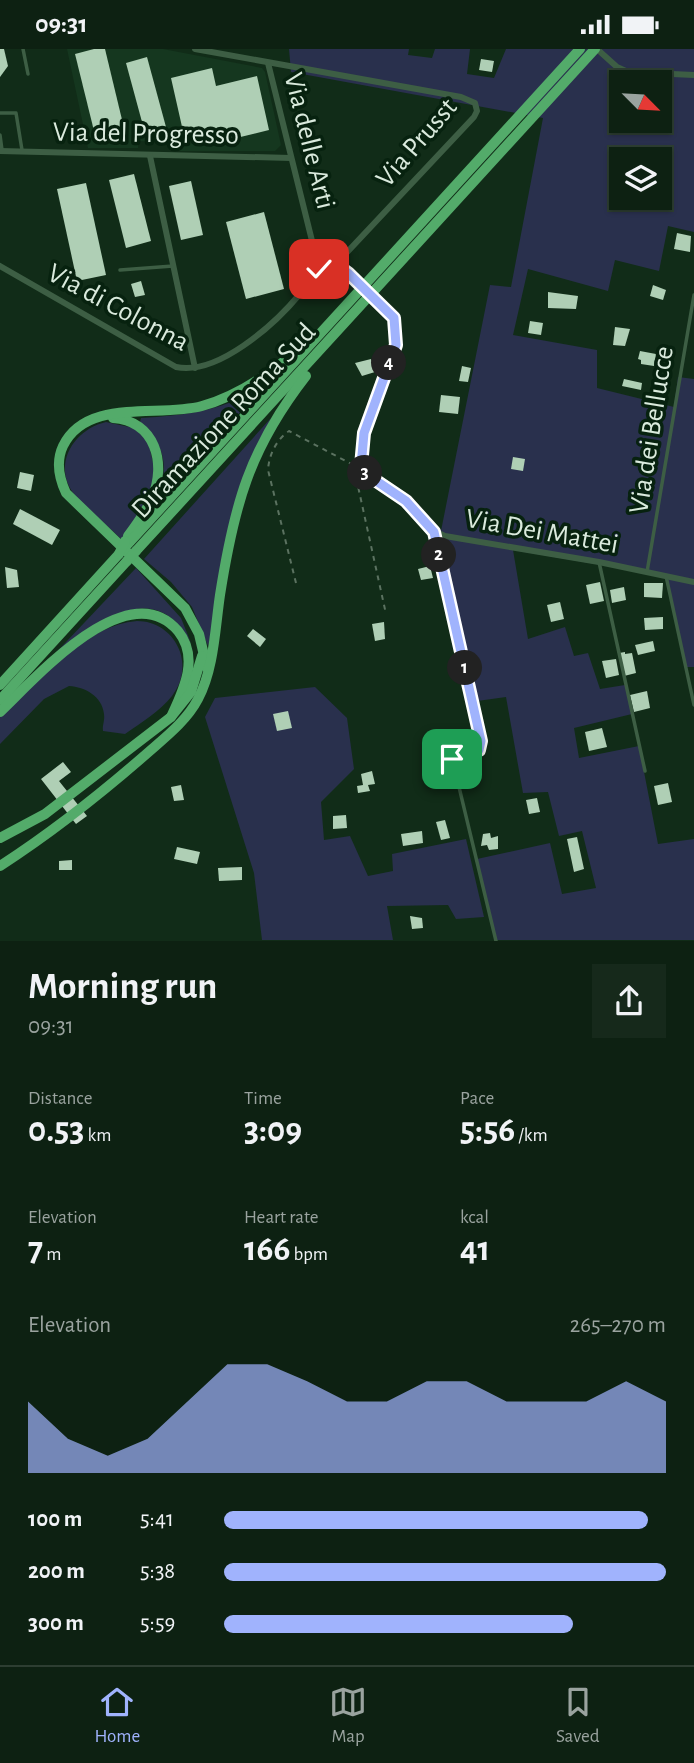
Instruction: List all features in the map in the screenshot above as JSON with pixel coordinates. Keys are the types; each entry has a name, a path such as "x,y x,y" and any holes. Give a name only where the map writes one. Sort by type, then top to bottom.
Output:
{"highway":[{"name":"Diramazione Roma Sud","path":"2,693 123,557 130,545 580,49"},
{"name":"Diramazione Roma Sud","path":"130,545 321,351 596,49"},
{"path":"208,673 199,634 185,608 77,505 64,487 59,465 63,446 74,431 96,418 110,414 177,410 218,401 264,376 316,338"},
{"path":"0,865 46,835 102,792 174,729 196,703 208,673 229,538 242,490 268,434 321,351"},
{"path":"96,418 121,419 135,424 148,435 157,450 159,470 155,490 130,545"},
{"name":"Diramazione Roma Sud","path":"2,693 11,672 123,557"},
{"path":"0,711 85,636 112,619 135,614 170,624 186,645 188,672 171,717"},
{"path":"1,837 46,814 171,717 191,692 202,654"}],"street":[{"name":"Via Prusst","path":"195,49 461,97 471,100 476,106 474,117 336,264"},
{"path":"596,49 613,64 634,73 694,75"},
{"name":"Via delle Arti","path":"268,63 319,269"},
{"name":"Via del Progresso","path":"1,151 290,158"},
{"path":"150,156 195,368"},
{"path":"319,269 328,264 336,264 348,273 390,311 396,327 396,345 364,433 358,467"},
{"name":"Via di Colonna","path":"0,266 176,367 195,368 233,352 274,322 319,269"},
{"name":"Via Dei Mattei","path":"358,467 406,501 434,532 444,537 599,562 694,582"}],"lane":[{"path":"23,49 28,74"},
{"path":"0,113 16,113 22,152"},
{"path":"0,135 1,151"},
{"path":"120,270 173,266"},
{"name":"Via dei Bellucce","path":"647,572 694,295"},
{"path":"434,532 481,741 479,750 455,754 453,762 496,940"},
{"path":"599,562 645,771"},
{"path":"666,576 694,705"}],"path":[{"path":"296,583 268,470 271,455 279,440 289,431 358,467 386,614"}],"shaded area":[{"path":"67,49 163,49 262,68 281,145 275,151 176,151 174,143 138,141 138,148 88,148"},
{"path":"289,49 409,49 408,55 432,58 435,49 470,49 467,74 494,78 506,49 694,49 694,232 668,226 659,271 615,260 608,291 528,269 513,335 597,350 597,388 674,407 678,377 694,379 694,667 686,667 666,576 513,550 528,639 565,627 574,656 588,653 600,689 625,685 632,714 574,728 579,758 639,746 658,844 694,839 694,940 496,940 477,859 550,843 562,894 596,888 582,831 559,836 548,792 523,793 506,697 470,702 436,539 440,536 490,285 511,287 543,118 291,72"},
{"path":"259,387 261,390 155,504 164,470 163,460 156,441 140,422 141,418 202,411 231,402"},
{"path":"271,418 253,457 208,646 192,607 171,582 144,559"},
{"path":"106,422 134,428 148,441 156,475 142,512 121,539 73,493 65,470 66,459 76,440 95,426"},
{"path":"136,568 181,618 191,643 176,622 159,611 141,609 122,613 103,622 50,659"},
{"path":"137,621 162,628 178,647 182,659 179,684 162,707 125,734 103,731 104,714 100,702 87,691 69,686 44,699 0,744 0,717 52,667 101,632"},
{"path":"315,687 347,718 354,769 321,802 324,840 350,836 368,876 393,871 392,854 466,839 484,917 456,919 448,905 387,906 393,940 262,940 254,873 205,717 215,698"}],"building":[{"path":"0,49 4,49 8,66 0,77"},
{"path":"105,49 124,128 95,135 75,54"},
{"path":"147,57 166,127 145,133 126,63"},
{"path":"481,59 494,61 492,72 479,70"},
{"path":"212,68 216,86 257,76 269,130 228,140 226,131 185,140 171,78"},
{"path":"134,174 151,241 126,248 109,180"},
{"path":"191,181 203,235 181,240 169,186"},
{"path":"86,183 106,275 77,281 57,189"},
{"path":"264,212 284,289 246,299 226,222"},
{"path":"677,233 691,236 690,252 674,249"},
{"path":"141,281 145,295 135,297 131,284"},
{"path":"653,285 666,290 663,300 650,296"},
{"path":"548,292 578,296 576,309 548,308"},
{"path":"530,321 543,323 541,335 528,333"},
{"path":"615,327 630,329 625,346 613,345"},
{"path":"640,351 656,354 654,366 641,364 638,359"},
{"path":"371,359 375,372 362,376 355,363"},
{"path":"462,366 471,368 468,382 459,381"},
{"path":"624,379 642,383 641,390 622,386"},
{"path":"441,395 460,397 458,414 439,412"},
{"path":"513,457 525,459 523,471 511,469"},
{"path":"20,472 34,475 31,491 17,488"},
{"path":"20,509 60,530 52,545 13,524"},
{"path":"430,566 433,578 421,580 418,569"},
{"path":"5,567 17,570 19,587 7,588"},
{"path":"600,582 604,601 590,604 586,585"},
{"path":"644,583 663,583 662,598 644,597"},
{"path":"624,587 626,600 612,603 610,590"},
{"path":"560,602 564,619 551,622 547,605"},
{"path":"663,617 663,629 645,630 644,618"},
{"path":"384,622 385,639 375,641 372,624"},
{"path":"253,629 266,639 260,647 247,636"},
{"path":"653,641 655,651 638,655 635,645"},
{"path":"619,653 632,653 636,673 624,676"},
{"path":"616,659 619,675 606,678 602,661"},
{"path":"647,691 650,708 634,712 630,695"},
{"path":"288,711 292,728 277,731 273,714"},
{"path":"602,728 607,747 589,751 585,732"},
{"path":"63,762 71,772 59,781 87,816 76,824 41,779"},
{"path":"372,771 375,784 368,785 370,791 358,793 357,786 363,785 361,774"},
{"path":"668,783 672,802 658,805 654,786"},
{"path":"181,785 184,800 174,801 171,787"},
{"path":"537,798 540,812 529,814 526,800"},
{"path":"346,815 347,828 333,829 333,816"},
{"path":"445,820 450,838 441,840 436,822"},
{"path":"422,831 423,843 403,846 401,834"},
{"path":"490,833 491,838 498,836 498,849 489,850 487,845 481,846 483,834"},
{"path":"577,837 584,869 574,872 567,839"},
{"path":"177,847 200,852 197,864 174,859"},
{"path":"72,860 72,870 59,870 59,861"},
{"path":"242,867 242,880 219,881 218,868"},
{"path":"410,916 422,918 423,928 412,929"}],"route":[{"path":"319,269 328,264 336,264 390,311 394,318 396,345 364,433 361,466 366,474 406,501 434,532 481,741 479,750 455,754 452,759"}]}
